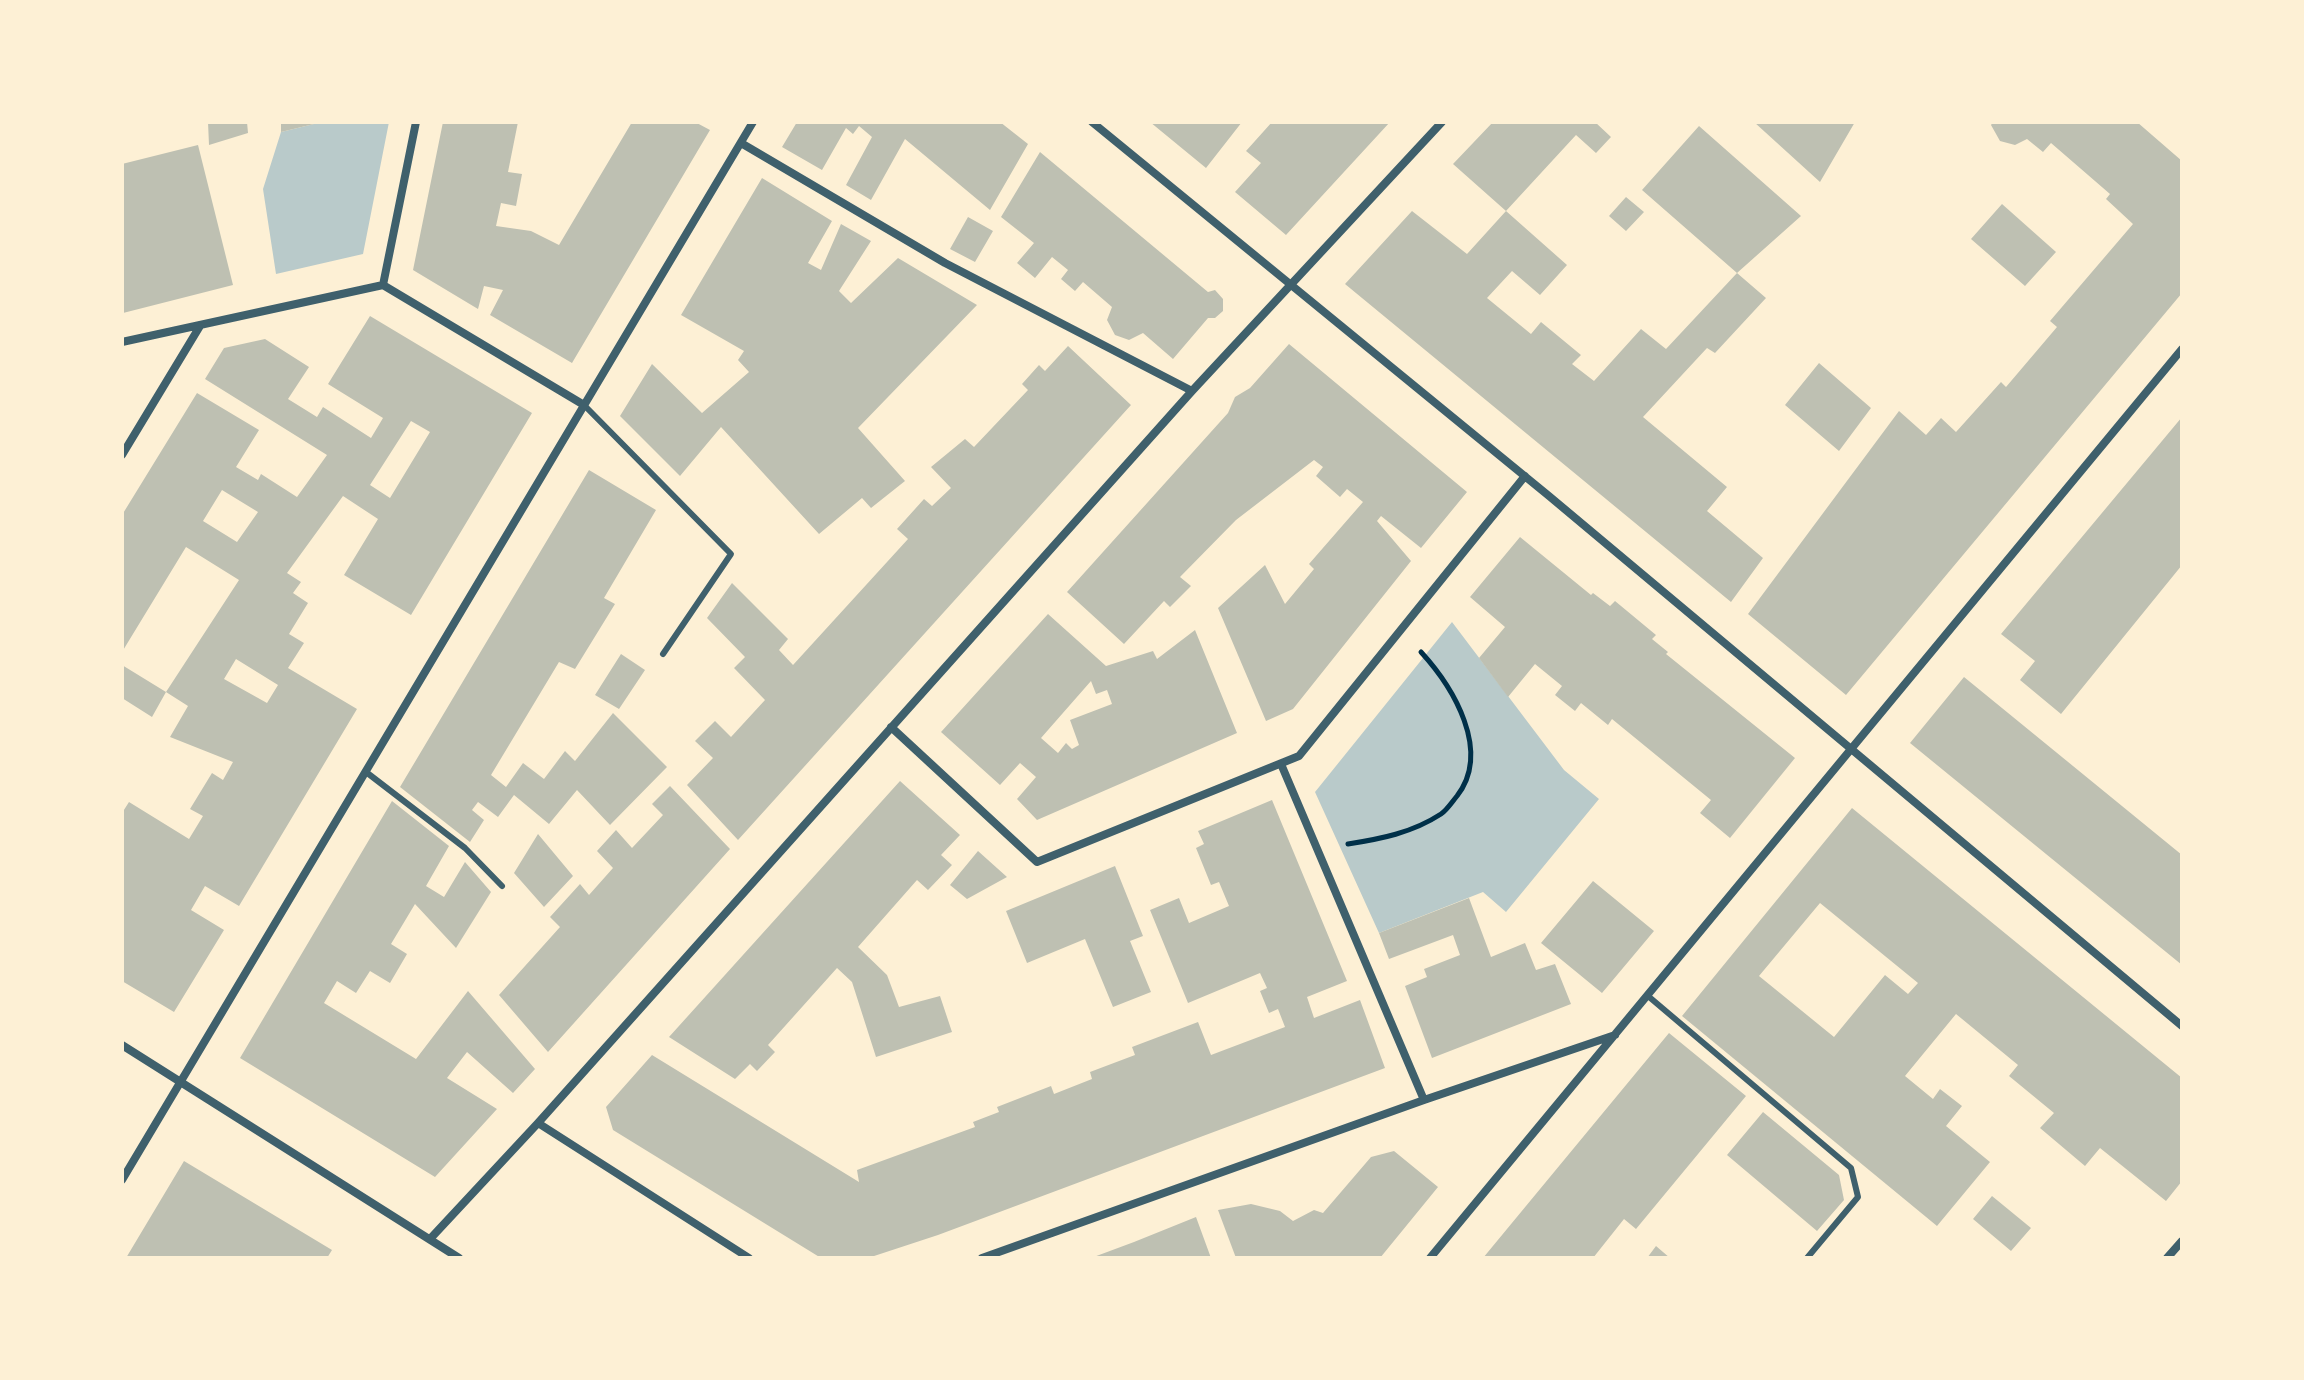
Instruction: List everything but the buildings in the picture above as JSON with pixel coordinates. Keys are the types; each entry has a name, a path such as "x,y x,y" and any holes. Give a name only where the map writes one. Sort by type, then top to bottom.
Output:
{"street":[{"path":"383,285 416,122"},
{"path":"122,1180 753,122"},
{"path":"1092,122 1525,476 2182,1026"},
{"path":"430,1239 538,1123 1192,391 1442,122"},
{"path":"741,143 945,263 1192,391"},
{"path":"122,342 383,285 584,405"},
{"path":"122,455 200,326"},
{"path":"1430,1258 2182,349"},
{"path":"891,727 1037,862 1299,756 1525,476"},
{"path":"1281,764 1424,1100"},
{"path":"982,1258 1616,1035"},
{"path":"122,1045 459,1258"},
{"path":"538,1123 749,1258"},
{"path":"2167,1258 2182,1241"}],"lane":[{"path":"584,405 731,554 663,654"},
{"path":"366,772 465,848 502,886"},
{"path":"1648,996 1851,1168 1858,1197 1807,1258"}],"path":[{"path":"1335,846 1395,836 1443,813 1465,785 1471,756 1467,728 1439,671 1421,652"}],"shaded area":[{"path":"322,122 389,122 363,254 276,274 263,189 281,132"},
{"path":"1452,622 1564,770 1599,799 1506,912 1483,892 1379,933 1315,792"}]}
